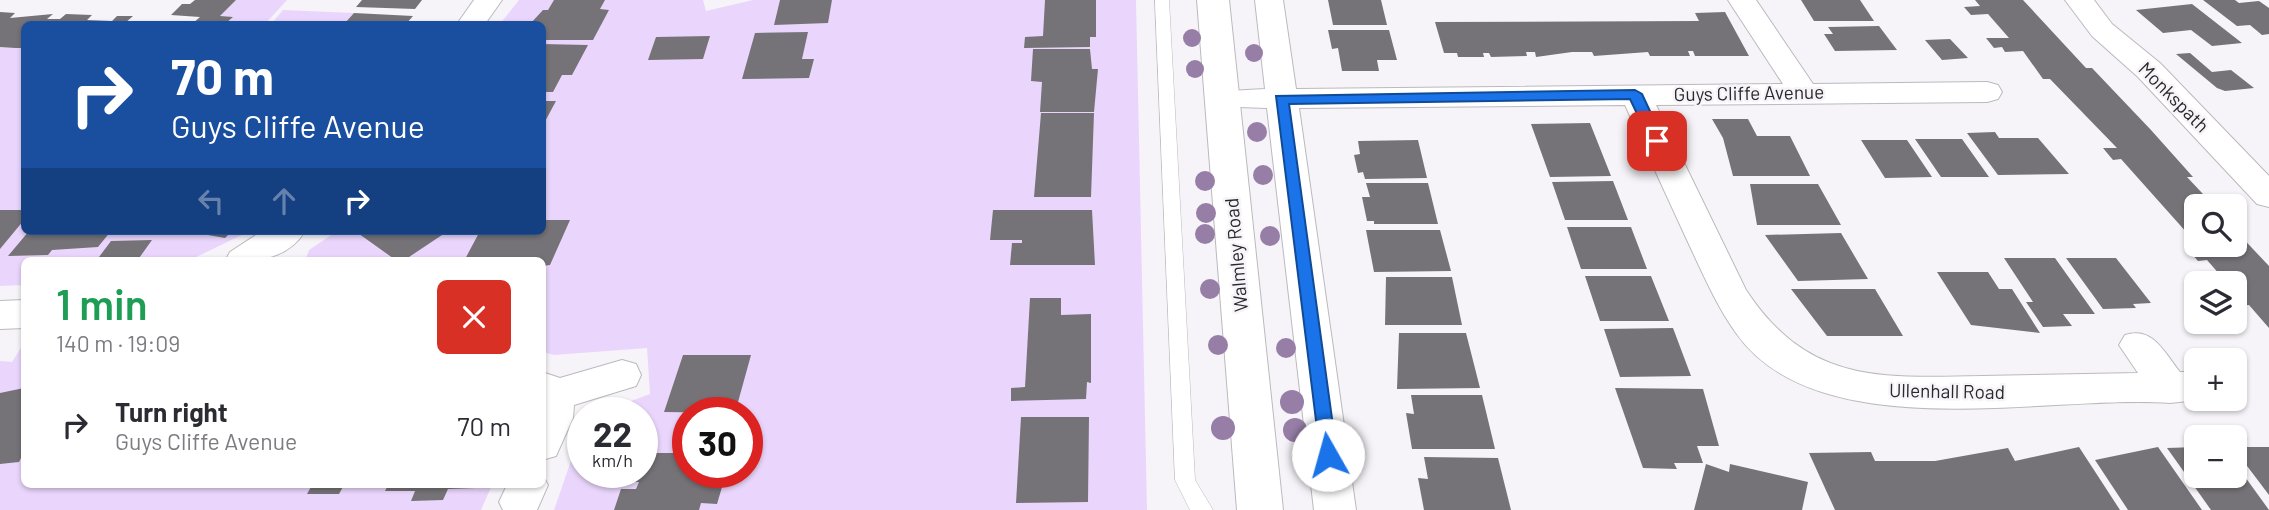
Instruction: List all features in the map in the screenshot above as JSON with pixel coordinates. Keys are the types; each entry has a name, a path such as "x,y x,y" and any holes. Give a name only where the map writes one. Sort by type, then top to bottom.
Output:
{"main road":[{"name":"Walmley Road","path":"1213,0 1260,510"}],"street":[{"path":"473,21 488,0"},
{"path":"1269,0 1335,510"},
{"path":"1742,0 1803,92"},
{"name":"Monkspath","path":"2079,0 2102,30 2149,70 2269,196"},
{"path":"1922,64 1941,92"},
{"name":"Guys Cliffe Avenue","path":"1221,99 1987,92"},
{"name":"Ullenhall Road","path":"1635,94 1737,305 1770,347 1806,369 1849,386 1899,393 2183,387"},
{"path":"251,257 282,235"},
{"path":"0,315 21,314"},
{"name":"Ullenhall Road","path":"2138,345 2183,387"},
{"path":"546,435 553,418 549,391 622,374"}],"lane":[{"path":"1162,0 1185,480 1194,500 1203,510"}],"shaded area":[{"path":"236,0 287,0 268,21 228,21 232,18 220,16"},
{"path":"519,0 703,0 706,11 753,0 1136,0 1147,510 554,510 567,472 567,488 658,488 658,397 642,397 650,394 647,348 554,355 546,353 546,257 306,257 309,250 331,235 546,235 546,21 502,21"},
{"path":"283,10 354,13 347,21 274,21"},
{"path":"0,47 21,48 21,235 242,235 196,257 21,257 21,285 0,286"},
{"path":"21,348 21,488 491,488 481,510 0,510 0,361 12,362"}],"building":[{"path":"195,0 236,0 220,16 233,17 228,21 195,21 200,17 171,15 182,4 190,4"},
{"path":"362,0 422,0 415,9 356,7"},
{"path":"554,0 605,0 600,9 609,10 593,40 546,40 546,21 533,21 543,10 548,10"},
{"path":"780,0 832,0 828,23 774,25"},
{"path":"1045,0 1096,0 1096,37 1090,37 1090,47 1024,48 1025,37 1043,36"},
{"path":"1328,0 1381,0 1387,25 1333,25"},
{"path":"1801,0 1860,0 1874,21 1814,21"},
{"path":"1975,0 2023,0 2086,68 2092,68 2151,130 2193,177 2187,177 2203,194 2184,194 2184,230 2121,159 2113,160 2103,148 2117,148 2050,79 2043,79 2023,51 2005,52 2002,47 1994,48 1986,38 2009,38 1988,14 1971,15 1964,7 1980,6"},
{"path":"2203,0 2235,0 2239,3 2259,1 2269,8 2269,34 2262,35 2250,25 2237,26"},
{"path":"2192,4 2242,43 2212,46 2191,30 2163,33 2136,10"},
{"path":"0,12 15,13 10,18 53,14 47,19 60,19 66,14 92,15 87,20 112,21 21,21 21,48 0,47"},
{"path":"1725,12 1749,56 1695,56 1693,51 1688,51 1690,56 1650,56 1648,52 1594,56 1592,52 1572,52 1536,57 1535,52 1526,52 1527,56 1491,57 1489,53 1483,53 1484,57 1458,57 1457,53 1444,53 1435,22 1699,21 1695,13"},
{"path":"354,13 413,16 409,21 347,21"},
{"path":"117,16 133,16 127,21 112,21"},
{"path":"1879,26 1897,50 1835,51 1824,34 1833,34 1828,27"},
{"path":"1328,30 1389,30 1397,60 1377,60 1379,71 1342,71 1338,48 1332,49"},
{"path":"808,32 802,59 814,59 809,78 742,79 755,33"},
{"path":"710,36 703,59 648,60 656,37"},
{"path":"1950,39 1968,58 1942,60 1925,40"},
{"path":"546,44 588,45 572,75 562,75 553,92 546,92"},
{"path":"1033,49 1090,49 1092,69 1098,69 1094,112 1040,112 1042,82 1031,81"},
{"path":"2190,53 2212,72 2231,70 2254,88 2225,91 2217,88 2176,54"},
{"path":"546,101 556,101 546,120"},
{"path":"1041,113 1094,113 1091,197 1034,197"},
{"path":"1712,119 1748,119 1757,136 1790,136 1810,176 1733,176 1723,138"},
{"path":"1590,123 1611,176 1550,177 1531,124"},
{"path":"1995,132 1999,138 2038,138 2069,174 1998,175 1967,133"},
{"path":"1915,139 1962,139 1989,177 1941,177"},
{"path":"1418,140 1427,178 1365,179 1363,172 1358,173 1354,155 1360,154 1358,141"},
{"path":"1861,140 1907,140 1932,177 1885,178"},
{"path":"1613,181 1628,220 1565,220 1552,182"},
{"path":"1366,183 1428,183 1438,224 1374,224 1374,221 1367,221 1362,197 1370,197"},
{"path":"1750,184 1818,184 1841,225 1757,225"},
{"path":"0,210 21,210 21,224 0,249"},
{"path":"993,210 1092,210 1095,265 1010,265 1012,243 1022,243 1022,240 990,240"},
{"path":"546,220 570,220 550,265 546,266 546,257 466,257 478,235 546,235"},
{"path":"1567,227 1631,227 1647,269 1581,269"},
{"path":"1366,230 1440,230 1451,271 1374,272"},
{"path":"1841,233 1868,279 1798,281 1765,235"},
{"path":"26,235 108,235 98,247 52,250 48,255 8,256"},
{"path":"361,235 442,235 409,257 391,257"},
{"path":"152,240 140,257 99,257 111,241"},
{"path":"2247,243 2269,266 2269,328 2247,305 2247,271 2217,271 2207,260 2198,261 2194,257 2247,257"},
{"path":"2004,258 2055,258 2095,314 2063,314 2072,326 2043,327 2026,302 2033,302"},
{"path":"2066,258 2116,258 2151,303 2133,304 2136,308 2103,309"},
{"path":"1937,272 1988,272 1999,289 2012,289 2040,333 1971,325"},
{"path":"1585,276 1651,276 1669,321 1600,321"},
{"path":"1386,277 1452,277 1462,325 1385,325"},
{"path":"1791,289 1875,289 1903,336 1827,336"},
{"path":"1030,298 1061,298 1061,315 1091,314 1091,383 1087,382 1086,399 1011,401 1011,388 1025,387"},
{"path":"1673,328 1691,376 1620,377 1604,329"},
{"path":"1399,333 1466,333 1480,388 1397,389"},
{"path":"683,355 751,355 739,397 672,397 672,412 664,412"},
{"path":"1615,388 1703,389 1719,446 1697,446 1703,463 1674,463 1677,469 1643,468"},
{"path":"21,389 19,462 0,464 0,393"},
{"path":"1411,395 1482,395 1495,449 1412,449 1406,413 1414,414"},
{"path":"1021,417 1089,417 1088,502 1016,503"},
{"path":"2079,447 2120,510 1835,510 1809,453 1871,452 1875,461 1935,461 2008,448 2015,461"},
{"path":"2158,447 2184,488 2202,510 2128,510 2095,460"},
{"path":"2184,447 2184,472 2167,448"},
{"path":"2247,447 2269,447 2269,495 2247,466"},
{"path":"658,453 672,453 672,488 722,488 717,504 701,503 699,510 614,510 621,489 658,488"},
{"path":"1424,457 1498,458 1511,510 1424,510 1418,478 1428,479"},
{"path":"1706,464 1729,472 1730,464 1808,482 1802,510 1694,510"},
{"path":"2247,480 2269,510 2211,510 2195,488 2247,488"},
{"path":"310,488 342,488 339,494 307,494"},
{"path":"386,488 475,488 448,489 443,500 411,501 415,491 385,491"}],"route":[{"path":"1328,455 1281,99 1635,94 1657,141"}]}
